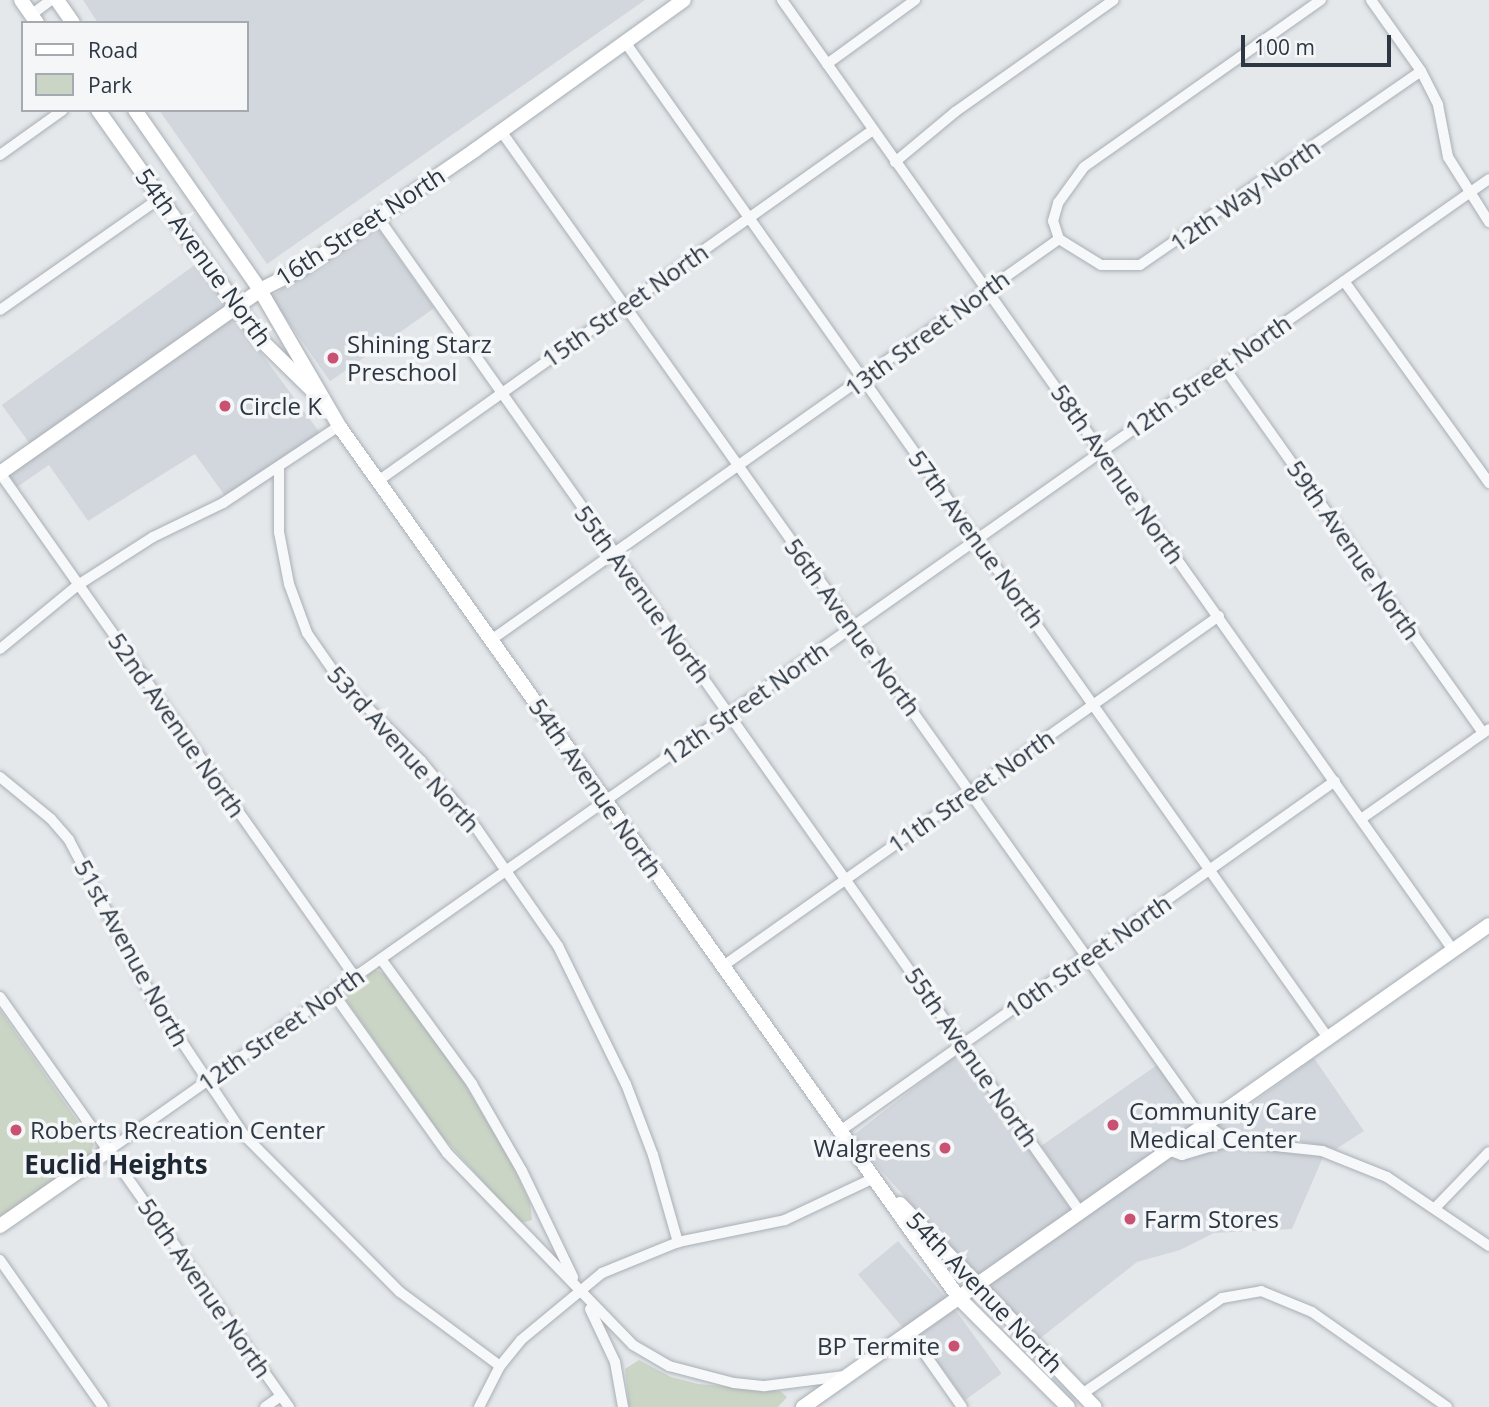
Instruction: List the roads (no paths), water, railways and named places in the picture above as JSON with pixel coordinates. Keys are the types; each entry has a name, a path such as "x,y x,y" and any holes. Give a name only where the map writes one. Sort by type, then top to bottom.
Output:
{"main road":[{"path":"20,0 34,19"},
{"path":"57,0 72,21"},
{"name":"16th Street North","path":"0,473 260,290 300,270 684,0"},
{"name":"54th Avenue North","path":"99,112 261,340 318,396"},
{"name":"54th Avenue North","path":"136,112 260,290 318,396 959,1298 1068,1407"},
{"path":"803,1407 1489,925"},
{"name":"12th Street North","path":"0,1226 109,1150"},
{"name":"54th Avenue North","path":"874,1178 944,1247 976,1286 1095,1407"}],"street":[{"path":"34,19 51,0"},
{"name":"58th Avenue North","path":"782,0 1453,950"},
{"path":"827,64 915,0"},
{"path":"895,162 955,112 1115,0"},
{"path":"1059,239 1053,221 1058,203 1084,167 1321,0"},
{"path":"1371,0 1421,71 1438,105 1448,157 1489,222"},
{"name":"57th Avenue North","path":"625,42 1328,1038"},
{"name":"12th Way North","path":"1059,239 1101,265 1140,265 1421,71"},
{"path":"0,155 61,112"},
{"name":"15th Street North","path":"378,481 873,130"},
{"name":"56th Avenue North","path":"501,131 1205,1124 1228,1141"},
{"name":"12th Street North","path":"109,1150 1101,449 1224,367 1489,179"},
{"path":"0,310 160,198"},
{"name":"55th Avenue North","path":"377,216 613,553 964,1043 1080,1212"},
{"name":"13th Street North","path":"491,640 1059,239"},
{"path":"1344,281 1489,483"},
{"name":"59th Avenue North","path":"1224,367 1486,731"},
{"path":"0,649 78,585 153,537 223,503 279,469 339,426"},
{"name":"53rd Avenue North","path":"279,469 279,532 289,584 307,634 339,679 421,761 508,870 558,946 608,1045 653,1155 678,1242"},
{"name":"52nd Avenue North","path":"0,473 355,977"},
{"name":"11th Street North","path":"723,966 1219,616"},
{"path":"1361,819 1486,731"},
{"name":"51st Avenue North","path":"0,777 51,819 69,840 152,997 205,1082 261,1155 331,1227 400,1292 500,1366"},
{"name":"10th Street North","path":"840,1131 1335,781"},
{"path":"381,959 472,1084 522,1171 615,1362 623,1407"},
{"path":"333,993 428,1129 472,1182 633,1345 704,1378 765,1386 848,1376"},
{"name":"50th Avenue North","path":"0,997 289,1407"},
{"path":"1168,1150 1182,1155 1228,1141 1287,1144 1359,1162 1436,1207 1489,1246"},
{"path":"1436,1207 1489,1152"},
{"path":"479,1407 500,1366 550,1312 614,1267 678,1242 785,1220 874,1178"},
{"path":"0,1260 103,1407"},
{"path":"1082,1394 1222,1298 1261,1291 1278,1294 1312,1312 1447,1407"},
{"path":"910,1333 962,1407"},
{"path":"265,1407 281,1396"}],"place":[{"name":"Shining Starz Preschool","path":"333,358"},
{"name":"Circle K","path":"225,406"},
{"name":"Community Care Medical Center","path":"1113,1125"},
{"name":"Roberts Recreation Center","path":"16,1130"},
{"name":"Walgreens","path":"945,1148"},
{"name":"Farm Stores","path":"1130,1219"},
{"name":"BP Termite","path":"954,1346"}],"district":[{"name":"Euclid Heights","path":"116,1165"}]}
